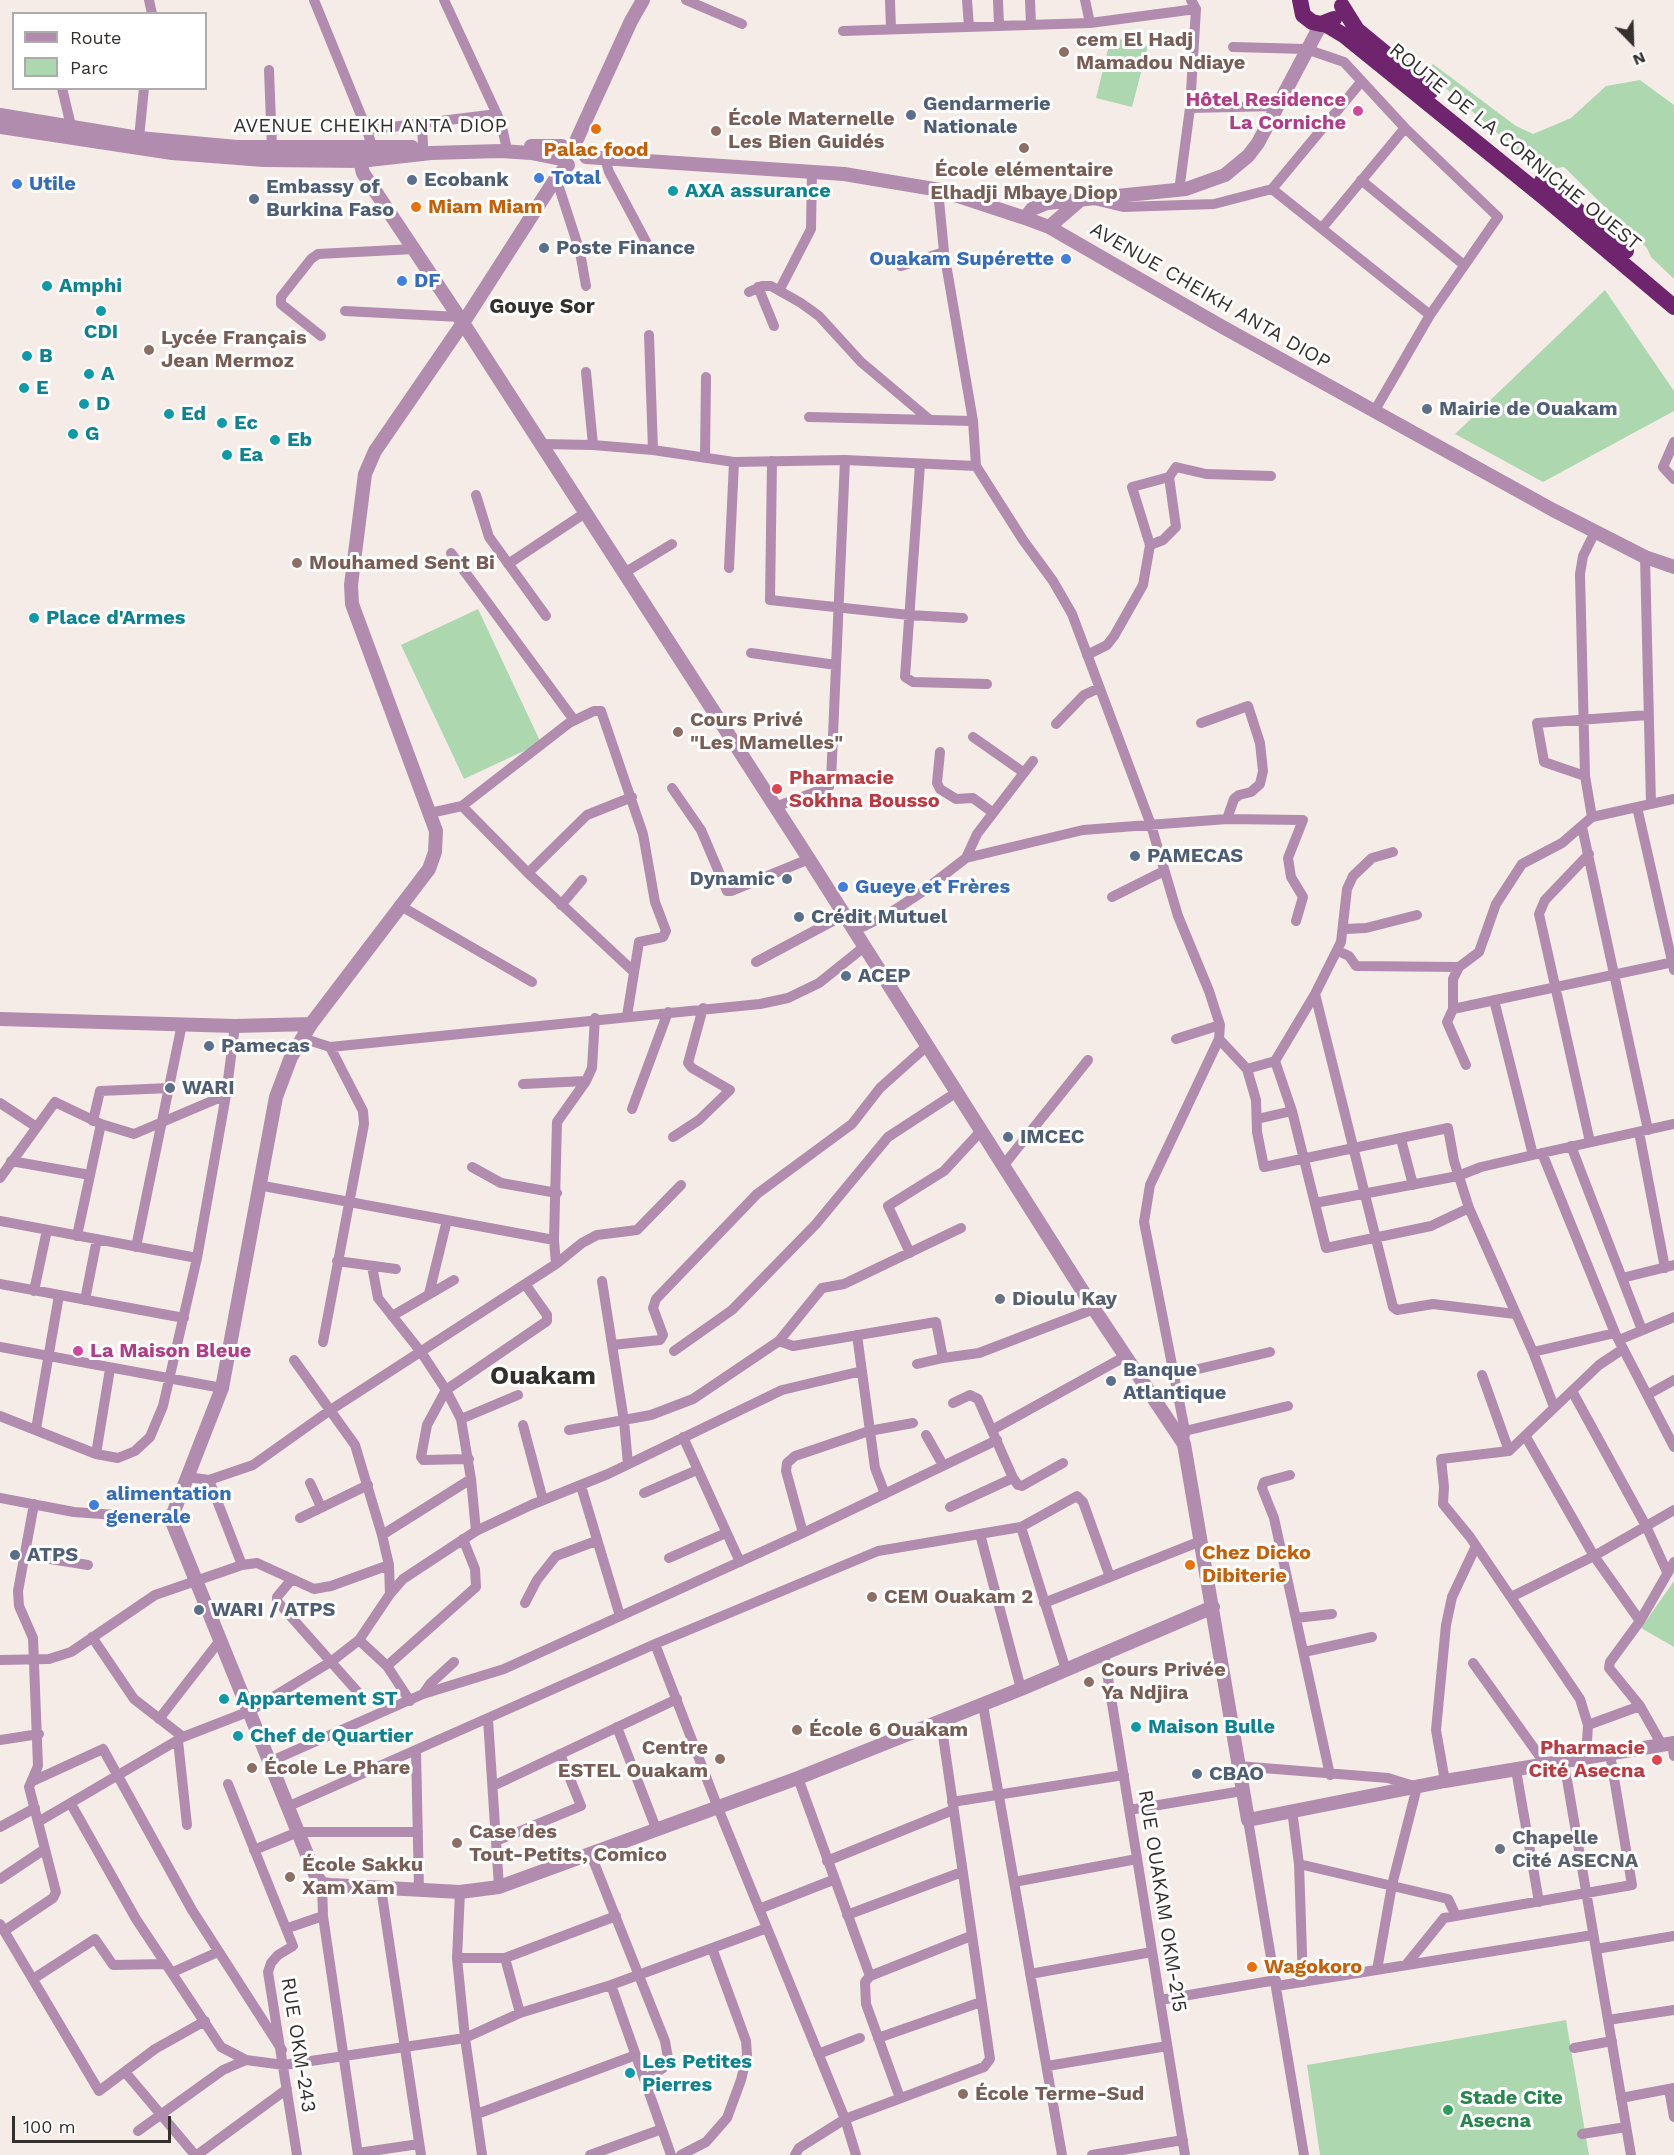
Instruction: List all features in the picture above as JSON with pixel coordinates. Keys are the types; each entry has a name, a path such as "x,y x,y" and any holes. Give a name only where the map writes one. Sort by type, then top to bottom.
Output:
{"highway":[{"path":"1309,13 1338,15 1342,3"},
{"name":"ROUTE DE LA CORNICHE OUEST","path":"1342,3 1357,30 1601,229 1674,293"},
{"name":"ROUTE DE LA CORNICHE OUEST","path":"1309,13 1487,151 1674,307"}],"street":[{"path":"314,0 367,130 368,147 360,161 363,173 461,320 809,859 1094,1309 1184,1438"},
{"path":"444,0 497,114 506,145"},
{"path":"577,139 631,21 643,0"},
{"path":"686,0 742,24"},
{"path":"890,0 891,29"},
{"path":"967,0 969,27"},
{"path":"998,0 999,26"},
{"path":"1030,0 1031,25"},
{"path":"1085,0 1090,23"},
{"path":"843,31 1090,23 1194,4 1190,108 1179,190"},
{"path":"1025,218 1032,209 1047,203 1078,202 1179,190 1211,182 1238,166 1258,143 1306,49 1309,13"},
{"path":"1233,47 1306,49 1330,55 1344,62 1405,128 1498,217 1430,315 1374,410"},
{"path":"269,70 272,148"},
{"path":"1094,200 1123,207 1214,204 1272,189 1361,82"},
{"path":"62,90 70,126"},
{"path":"139,138 144,90"},
{"path":"1190,108 1278,106"},
{"path":"367,130 497,114"},
{"name":"AVENUE CHEIKH ANTA DIOP","path":"0,115 139,138 272,148 506,145 564,156"},
{"path":"422,123 423,146"},
{"path":"401,126 401,147"},
{"name":"AVENUE CHEIKH ANTA DIOP","path":"0,127 195,155 311,162 489,152 564,156"},
{"path":"1322,228 1405,128"},
{"path":"381,1888 420,2150 358,2154 323,1916 322,1884 315,1874 287,1807 171,1519 222,1388 276,1097 291,1057 311,1024 399,905 429,869 435,852 436,831 430,813 355,618 351,585 365,474 375,451 556,178 568,140 577,139"},
{"path":"564,156 576,165 586,157 586,148 577,139"},
{"name":"AVENUE CHEIKH ANTA DIOP","path":"586,157 812,170 938,190 1049,227 1595,532 1645,557 1674,567"},
{"path":"605,158 609,172 650,249"},
{"path":"780,290 810,229 812,170"},
{"path":"556,178 580,252 586,286"},
{"path":"1361,180 1464,265"},
{"path":"1272,189 1430,315"},
{"path":"938,190 944,252 973,421 976,466 1023,540 1053,581 1072,614 1151,825 1178,916 1209,991 1220,1025 1219,1039 1150,1185 1144,1222 1213,1607 1304,2155"},
{"path":"1049,227 1078,202"},
{"path":"321,336 281,304 281,297 311,259 318,254 414,249"},
{"path":"901,266 944,252"},
{"path":"774,326 753,290 771,286 819,316 861,362 930,420"},
{"path":"345,311 461,320"},
{"path":"649,335 653,450"},
{"path":"586,372 592,445"},
{"path":"705,457 706,378"},
{"path":"809,417 973,421"},
{"path":"1674,442 1663,467 1674,479"},
{"path":"541,444 653,450 734,462 845,460 976,466"},
{"path":"775,807 828,787 840,608 845,460"},
{"path":"772,461 768,597 774,601 909,615 963,618"},
{"path":"729,568 734,462"},
{"path":"920,464 905,677 908,681 987,684"},
{"path":"1087,655 1107,645 1143,585 1150,545 1132,487 1169,477 1176,467 1200,474 1271,476"},
{"path":"1150,545 1163,540 1176,527 1169,477"},
{"path":"476,495 485,527 508,564 546,616"},
{"path":"508,564 585,513"},
{"path":"1592,817 1585,776 1581,565 1595,532"},
{"path":"624,573 672,544"},
{"path":"451,553 574,720"},
{"path":"1645,557 1651,804"},
{"path":"751,653 836,665"},
{"path":"1056,724 1079,699 1099,688"},
{"path":"1201,723 1248,706 1260,743 1263,771 1260,784 1251,792 1234,799 1227,819"},
{"path":"430,813 462,806 574,720 594,711 601,711 632,797 650,862 655,902 666,935 639,942 627,1016"},
{"path":"1585,776 1544,762 1537,723 1648,715"},
{"path":"973,737 1023,772"},
{"path":"940,752 937,783 940,789 956,799 973,798 992,812"},
{"path":"966,858 977,834 992,812 1033,761"},
{"path":"672,788 701,830 727,891 809,859"},
{"path":"528,873 587,815 632,797"},
{"path":"1466,1065 1447,1022 1453,1009 1453,979 1459,967 1479,952 1496,904 1522,864 1562,843 1592,817 1674,800"},
{"path":"462,806 528,873 634,972"},
{"path":"1453,1009 1673,965 1637,807"},
{"path":"854,931 886,915 966,858 1065,833 1227,819 1303,820 1288,858 1290,877 1303,897 1296,921"},
{"path":"1582,827 1614,975 1669,1267 1622,1278"},
{"path":"1247,1069 1275,1061 1315,994 1338,951 1344,929 1347,889 1353,876 1372,858 1392,852"},
{"path":"1588,854 1545,900 1539,914 1590,1142"},
{"path":"1112,897 1164,871"},
{"path":"561,904 582,879"},
{"path":"399,905 532,982"},
{"path":"756,962 844,915"},
{"path":"1344,929 1366,928 1417,915"},
{"path":"302,1038 330,1047 595,1018 760,1004 788,998 819,983 864,947"},
{"path":"1338,951 1349,956 1356,966 1459,967"},
{"path":"1315,994 1393,1307 1397,1310 1433,1304 1515,1314"},
{"path":"1494,1000 1538,1154 1619,1341 1674,1447"},
{"path":"673,1137 699,1120 730,1090 692,1068 688,1063 703,1008"},
{"path":"632,1109 668,1012"},
{"path":"556,1264 554,1240 557,1193 557,1122 586,1082 592,1068 595,1018"},
{"path":"0,1019 235,1026 311,1024"},
{"path":"136,1247 182,1024"},
{"path":"1176,1039 1220,1025"},
{"path":"0,1416 96,1454 118,1458 135,1452 150,1437 163,1406 197,1258 226,1095 235,1026"},
{"path":"1219,1039 1247,1069 1256,1100 1264,1167 1448,1128 1458,1176 1469,1208 1533,1352 1554,1407"},
{"path":"612,1345 660,1340 663,1335 653,1308 656,1299 757,1194 852,1124 880,1088 927,1046"},
{"path":"323,1342 364,1124 363,1111 330,1047"},
{"path":"1003,1166 1033,1125 1088,1060"},
{"path":"1275,1061 1292,1111 1326,1248 1431,1226 1469,1208"},
{"path":"523,1084 586,1082"},
{"path":"77,1236 90,1175 100,1091 170,1088"},
{"path":"674,1351 732,1310 816,1224 888,1137 957,1092"},
{"path":"0,1178 54,1102 97,1122 134,1134 226,1095"},
{"path":"1,1106 35,1126"},
{"path":"1257,1119 1292,1111"},
{"path":"1315,1203 1458,1176 1481,1167 1674,1124"},
{"path":"910,1253 888,1206 944,1171 981,1131"},
{"path":"1401,1138 1413,1185"},
{"path":"1571,1146 1642,1330"},
{"path":"11,1161 90,1175"},
{"path":"472,1167 501,1182 557,1193"},
{"path":"258,1185 554,1240"},
{"path":"187,1477 209,1480 253,1466 329,1411 556,1264 582,1243 597,1235 637,1230 681,1185"},
{"path":"429,1294 447,1220"},
{"path":"0,1221 197,1258"},
{"path":"569,1430 651,1415 693,1399 780,1341 822,1288 844,1284 961,1228"},
{"path":"34,1291 47,1230"},
{"path":"85,1300 97,1239"},
{"path":"337,1261 396,1269"},
{"path":"372,1266 375,1292 421,1352 446,1389 461,1419 471,1479 476,1531"},
{"path":"392,1316 454,1280"},
{"path":"602,1281 624,1421 628,1464"},
{"path":"0,1284 184,1318"},
{"path":"468,1459 426,1462 421,1457 427,1425 446,1389 547,1321 548,1315 525,1284"},
{"path":"36,1429 59,1295"},
{"path":"917,1364 979,1353 1094,1309"},
{"path":"1533,1352 1619,1341 1674,1317"},
{"path":"780,1341 793,1346 936,1322 943,1358"},
{"path":"857,1335 875,1468 885,1494"},
{"path":"1586,1758 1588,1725 1580,1699 1476,1546 1443,1504 1441,1459 1509,1451 1599,1365 1619,1341"},
{"path":"0,1347 222,1388"},
{"path":"1173,1375 1270,1352"},
{"path":"269,1762 423,1694 504,1668 803,1533 943,1465 1126,1356"},
{"path":"294,1360 355,1445 382,1535 388,1565 390,1594"},
{"path":"96,1454 111,1369"},
{"path":"38,1822 120,1777 181,1739 250,1711 332,1661 359,1640 390,1594 412,1572 476,1531 543,1500 581,1486 782,1390 862,1371"},
{"path":"1482,1375 1509,1451"},
{"path":"1647,1395 1674,1380"},
{"path":"1572,1391 1646,1526 1667,1572"},
{"path":"461,1419 518,1395"},
{"path":"953,1403 970,1395 978,1399 1013,1478 1022,1486 1063,1463"},
{"path":"1184,1438 1288,1406"},
{"path":"803,1533 786,1471 787,1463 795,1456 869,1431 913,1423"},
{"path":"523,1425 543,1500"},
{"path":"926,1435 943,1465"},
{"path":"683,1437 740,1562"},
{"path":"1526,1437 1593,1556 1640,1621"},
{"path":"644,1493 697,1470"},
{"path":"1290,1475 1262,1484 1274,1518 1330,1775"},
{"path":"950,1507 1013,1478"},
{"path":"382,1535 471,1479"},
{"path":"209,1480 242,1565"},
{"path":"310,1483 321,1507"},
{"path":"300,1518 368,1485"},
{"path":"581,1486 620,1616"},
{"path":"287,1807 655,1644 878,1551 1021,1527 1077,1496 1083,1502 1110,1577"},
{"path":"0,1498 74,1512 171,1519"},
{"path":"34,1504 18,1598 33,1638 32,1659 39,1734 38,1766 29,1787 56,1895 2,1928 96,2089 104,2090 155,2049 205,2021"},
{"path":"1511,1597 1593,1556 1674,1510"},
{"path":"1021,1527 1066,1670"},
{"path":"669,1558 726,1533"},
{"path":"981,1534 1021,1689"},
{"path":"387,1666 476,1587 475,1569 463,1539"},
{"path":"525,1603 537,1580 556,1557 596,1541"},
{"path":"1044,1604 1201,1541"},
{"path":"1445,1781 1436,1730 1446,1625 1452,1597 1476,1546"},
{"path":"25,1555 88,1565"},
{"path":"1248,1820 1445,1781 1610,1754 1670,1747 1609,1668 1610,1662 1640,1621 1674,1562"},
{"path":"0,1660 49,1659 71,1652 155,1595 242,1565 257,1563 314,1589 321,1589 388,1565"},
{"path":"292,1579 276,1599 363,1698"},
{"path":"322,1884 460,1892 499,1887 657,1831 941,1722 1213,1607"},
{"path":"1296,1618 1332,1614"},
{"path":"92,1637 134,1699 181,1739 187,1825"},
{"path":"1304,1652 1372,1637"},
{"path":"159,1719 221,1639"},
{"path":"359,1640 387,1666 410,1701"},
{"path":"655,1644 718,1808 845,2119 856,2155"},
{"name":"RUE OUAKAM OKM-215","path":"1104,1654 1185,2155"},
{"path":"423,1694 430,1684 454,1662"},
{"path":"1473,1663 1546,1765"},
{"path":"493,1786 677,1699"},
{"path":"983,1705 1062,2155"},
{"path":"1588,1725 1640,1706"},
{"path":"488,1719 499,1887"},
{"path":"795,2155 799,2148 845,2119 988,2064 990,2059 941,1722"},
{"path":"617,1727 657,1831"},
{"path":"0,1740 39,1734"},
{"path":"33,1781 104,1749 157,1849 218,1952 282,2050"},
{"path":"416,1750 419,1890"},
{"path":"496,1841 581,1806 560,1754"},
{"path":"1406,1965 1444,1918 1625,1888 1633,1881 1610,1754"},
{"path":"1564,1762 1631,2155"},
{"path":"1238,1766 1388,1778 1417,1787"},
{"path":"1516,1770 1539,1902"},
{"path":"827,1861 953,1806 999,1795 1124,1775"},
{"path":"798,1778 833,1880 870,1976"},
{"path":"228,1784 288,1928 323,1916"},
{"path":"1377,1970 1392,1885 1417,1787"},
{"path":"1129,1810 1242,1791"},
{"path":"71,1804 136,1919 226,2052 241,2056 246,2060"},
{"path":"0,1827 35,1808"},
{"path":"1292,1810 1299,1864 1303,1982"},
{"path":"254,1850 298,1832 418,1832"},
{"path":"0,1879 45,1849"},
{"path":"591,1855 639,1975 668,2058 663,2068 645,2080"},
{"path":"1014,1882 1137,1859"},
{"path":"1299,1864 1448,1899 1456,1916"},
{"path":"847,1915 962,1872"},
{"path":"759,1909 833,1880"},
{"path":"460,1892 457,1958 465,2038 482,2155"},
{"path":"457,1958 505,1958 615,1916"},
{"name":"RUE OKM-243","path":"288,1928 293,1946 278,1955 271,1963 268,1972 297,2155"},
{"path":"138,2131 223,2070 246,2060 284,2065 465,2038 520,2013 639,1975 767,1928"},
{"path":"1160,2000 1276,1983 1303,1982 1593,1935"},
{"path":"900,2098 864,1992 865,1982 870,1976 971,1936"},
{"path":"1596,1949 1674,1936"},
{"path":"33,1979 95,1939 113,1965 169,1968 218,1952"},
{"path":"681,2155 706,2142 727,2118 741,2080 747,2055 746,2042 712,1948"},
{"path":"1030,1974 1152,1952"},
{"path":"505,1958 520,2013"},
{"path":"611,1984 671,2155"},
{"path":"878,2038 981,2002"},
{"path":"1608,2020 1674,2010"},
{"path":"818,2054 860,2038"},
{"path":"1575,2048 1612,2041"},
{"path":"1047,2066 1167,2046"},
{"path":"477,2114 636,2055"},
{"path":"125,2072 196,2155 287,2089"},
{"path":"1621,2098 1672,2089 1674,2117"},
{"path":"1582,2134 1626,2127"},
{"path":"591,2155 662,2129"},
{"path":"1092,2155 1183,2140"}],"green space":[{"path":"1111,37 1148,46 1132,107 1096,98"},
{"path":"1433,64 1516,126 1533,134 1571,118 1606,86 1640,80 1674,105 1674,279 1651,257 1647,248 1564,167 1540,170 1427,72"},
{"path":"1605,290 1674,391 1674,411 1543,482 1455,434"},
{"path":"478,609 541,743 464,779 401,645"},
{"path":"1674,1581 1674,1647 1641,1628"},
{"name":"Stade Cite Asecna","path":"1566,2020 1589,2155 1320,2155 1307,2065"}],"place":[{"name":"cem El Hadj Mamadou Ndiaye","path":"1064,52"},
{"name":"Hôtel Residence La Corniche","path":"1358,111"},
{"name":"Gendarmerie Nationale","path":"911,115"},
{"name":"Palac food","path":"596,129"},
{"name":"École Maternelle Les Bien Guidés","path":"716,131"},
{"name":"École elémentaire Elhadji Mbaye Diop","path":"1024,148"},
{"name":"Total","path":"539,178"},
{"name":"Ecobank","path":"412,180"},
{"name":"Utile","path":"17,184"},
{"name":"AXA assurance","path":"673,191"},
{"name":"Embassy of Burkina Faso","path":"254,199"},
{"name":"Miam Miam","path":"416,207"},
{"name":"Poste Finance","path":"544,248"},
{"name":"Ouakam Supérette","path":"1066,259"},
{"name":"DF","path":"402,281"},
{"name":"Amphi","path":"47,286"},
{"name":"CDI","path":"101,311"},
{"name":"Lycée Français Jean Mermoz","path":"149,350"},
{"name":"B","path":"27,356"},
{"name":"A","path":"89,374"},
{"name":"E","path":"24,388"},
{"name":"D","path":"84,404"},
{"name":"Mairie de Ouakam","path":"1427,409"},
{"name":"Ed","path":"169,414"},
{"name":"Ec","path":"222,423"},
{"name":"G","path":"73,434"},
{"name":"Eb","path":"275,440"},
{"name":"Ea","path":"227,455"},
{"name":"Mouhamed Sent Bi","path":"297,563"},
{"name":"Place d'Armes","path":"34,618"},
{"name":"Cours Privé \"Les Mamelles\"","path":"678,732"},
{"name":"Pharmacie Sokhna Bousso","path":"777,789"},
{"name":"PAMECAS","path":"1135,856"},
{"name":"Dynamic","path":"787,879"},
{"name":"Gueye et Frères","path":"843,887"},
{"name":"Crédit Mutuel","path":"799,917"},
{"name":"ACEP","path":"846,976"},
{"name":"Pamecas","path":"209,1046"},
{"name":"WARI","path":"170,1088"},
{"name":"IMCEC","path":"1008,1137"},
{"name":"Dioulu Kay","path":"1000,1299"},
{"name":"La Maison Bleue","path":"78,1351"},
{"name":"Banque Atlantique","path":"1111,1381"},
{"name":"alimentation generale","path":"94,1505"},
{"name":"ATPS","path":"15,1555"},
{"name":"Chez Dicko Dibiterie","path":"1190,1565"},
{"name":"CEM Ouakam 2","path":"872,1597"},
{"name":"WARI / ATPS","path":"199,1610"},
{"name":"Cours Privée Ya Ndjira","path":"1089,1682"},
{"name":"Appartement ST","path":"224,1699"},
{"name":"Maison Bulle","path":"1136,1727"},
{"name":"École 6 Ouakam","path":"797,1730"},
{"name":"Chef de Quartier","path":"238,1736"},
{"name":"Centre ESTEL Ouakam","path":"720,1759"},
{"name":"Pharmacie Cité Asecna","path":"1657,1760"},
{"name":"École Le Phare","path":"252,1768"},
{"name":"CBAO","path":"1197,1774"},
{"name":"Case des Tout-Petits, Comico","path":"457,1843"},
{"name":"Chapelle Cité ASECNA","path":"1500,1849"},
{"name":"École Sakku Xam Xam","path":"290,1877"},
{"name":"Wagokoro","path":"1252,1967"},
{"name":"Les Petites Pierres","path":"630,2073"},
{"name":"École Terme-Sud","path":"963,2094"},
{"name":"Stade Cite Asecna","path":"1448,2110"}],"district":[{"name":"Gouye Sor","path":"542,307"},
{"name":"Ouakam","path":"543,1376"}]}
